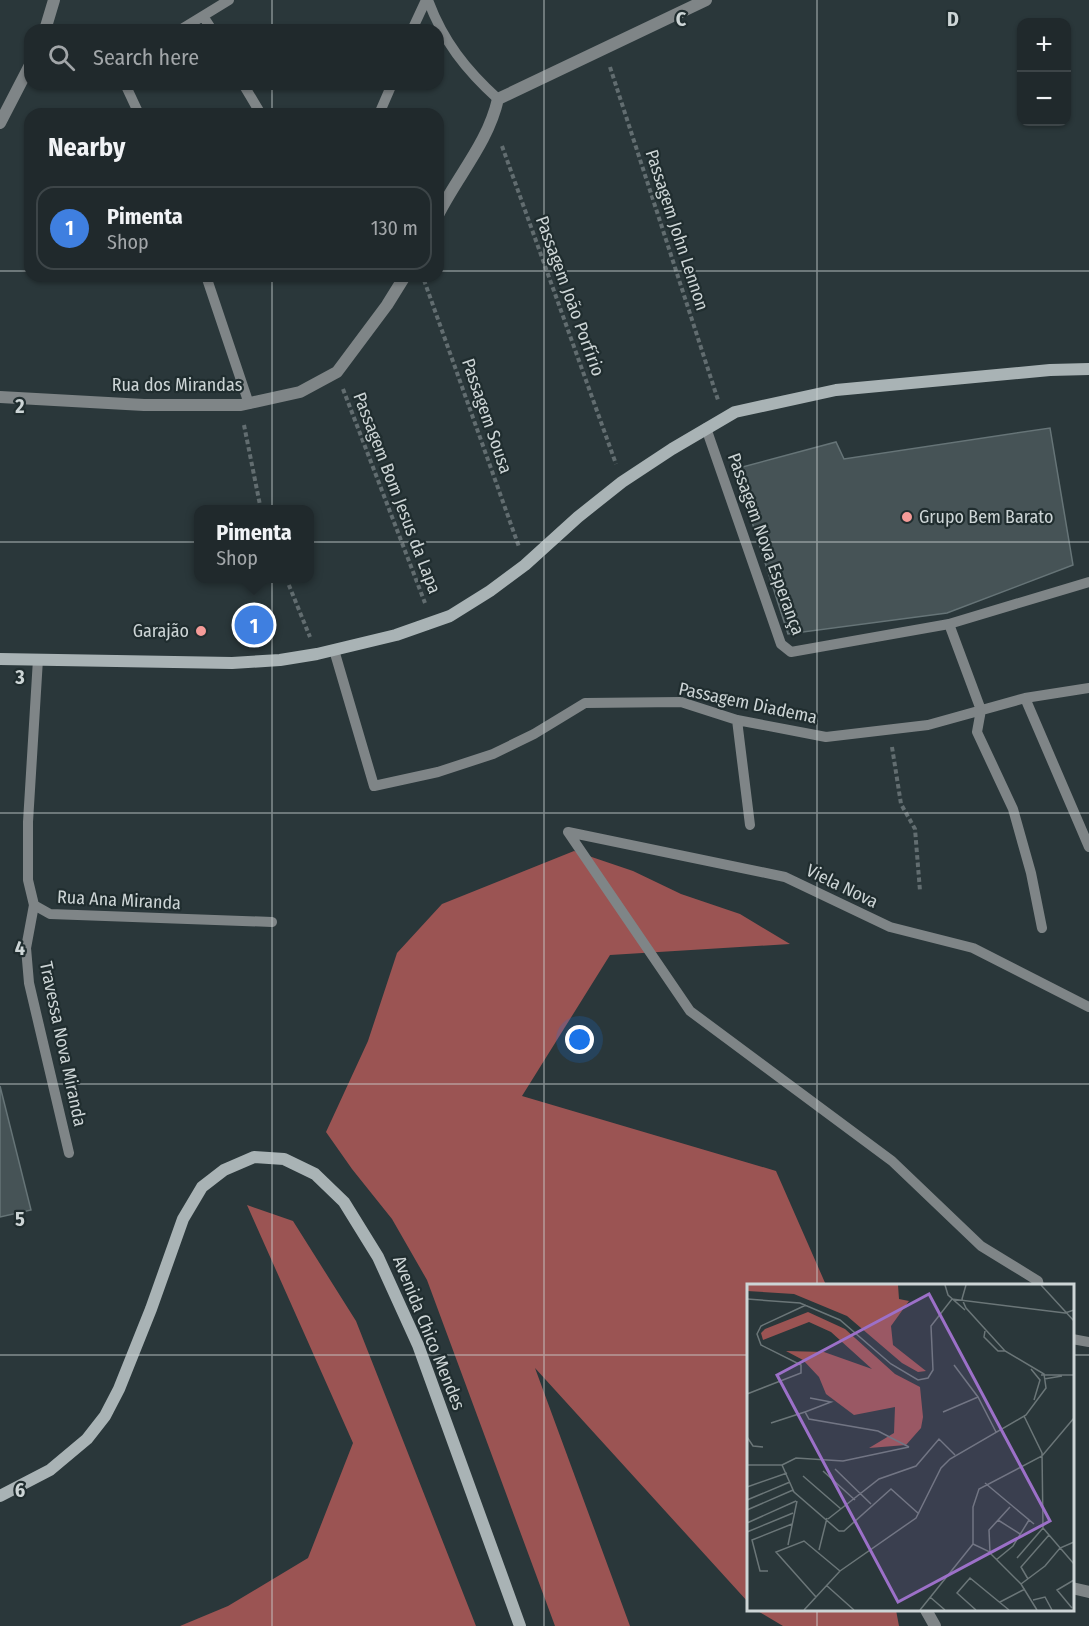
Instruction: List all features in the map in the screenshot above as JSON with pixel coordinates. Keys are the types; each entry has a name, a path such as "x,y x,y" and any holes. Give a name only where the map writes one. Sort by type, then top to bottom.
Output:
{"main road":[{"path":"0,659 232,663 280,660 334,650 432,624 450,616 490,591 525,565 578,517 622,482 735,412 836,390 1050,370 1089,369"},
{"name":"Avenida Chico Mendes","path":"0,1496 50,1470 87,1438 105,1416 119,1389 147,1319 183,1219 202,1187 224,1170 254,1157 284,1159 315,1174 344,1202 378,1257 418,1345 520,1626"}],"street":[{"path":"47,24 54,0"},
{"path":"444,205 493,120 498,99 706,0"},
{"path":"0,123 24,77"},
{"name":"Rua dos Mirandas","path":"0,397 144,405 245,404 300,392 337,372 401,282"},
{"path":"1074,1588 1089,1592"},
{"path":"927,1611 935,1626"}],"lane":[{"path":"190,24 229,0"},
{"path":"415,24 427,0"},
{"path":"427,0 440,24"},
{"path":"203,16 208,24"},
{"path":"444,32 456,54 473,76 498,99"},
{"path":"128,90 137,108"},
{"path":"247,90 257,108"},
{"path":"382,108 389,90"},
{"path":"208,282 245,404"},
{"name":"Passagem Nova Esperança","path":"706,428 781,644 790,652 949,624 1089,582"},
{"path":"949,624 981,710 977,732 1013,810 1031,873 1042,928"},
{"name":"Passagem Diadema","path":"334,650 374,786 438,772 493,754 534,734 585,703 681,702 737,720 826,737 928,725 1025,698 1089,688"},
{"name":"Rua Ana Miranda","path":"38,659 28,822 28,880 34,905 50,914 272,922"},
{"path":"1025,698 1089,847"},
{"path":"737,720 750,825"},
{"name":"Viela Nova","path":"1039,1284 1038,1281 981,1246 892,1161 690,1011 568,832 785,877 890,927 973,948 1089,1007"},
{"name":"Travessa Nova Miranda","path":"34,905 26,948 29,983 69,1153"},
{"path":"1074,1339 1089,1342"}],"path":[{"name":"Passagem John Lennon","path":"605,50 724,418"},
{"name":"Passagem João Porfírio","path":"493,120 622,482"},
{"name":"Passagem Sousa","path":"425,282 525,565"},
{"name":"Passagem Bom Jesus da Lapa","path":"337,372 432,624"},
{"path":"245,404 251,466 260,505"},
{"path":"288,583 317,654"},
{"path":"889,730 901,804 915,829 921,891"}],"shaded area":[{"path":"574,851 633,871 681,894 740,914 790,944 610,955 522,1096 776,1171 826,1284 747,1284 747,1601 535,1368 630,1626 555,1626 427,1280 392,1219 326,1132 368,1041 397,953 442,904"},
{"path":"247,1205 293,1221 356,1321 476,1626 180,1626 228,1606 308,1558 353,1443"},
{"path":"758,1611 896,1611 899,1626 783,1626"}],"building":[{"name":"Grupo Bem Barato","path":"1050,428 1073,565 947,613 788,634 735,469 836,442 844,459"},
{"path":"0,1086 31,1210 0,1217"}],"place":[{"name":"Grupo Bem Barato","path":"907,517"},
{"name":"Pimenta","path":"254,625"},
{"name":"Garajão","path":"201,631"}]}
